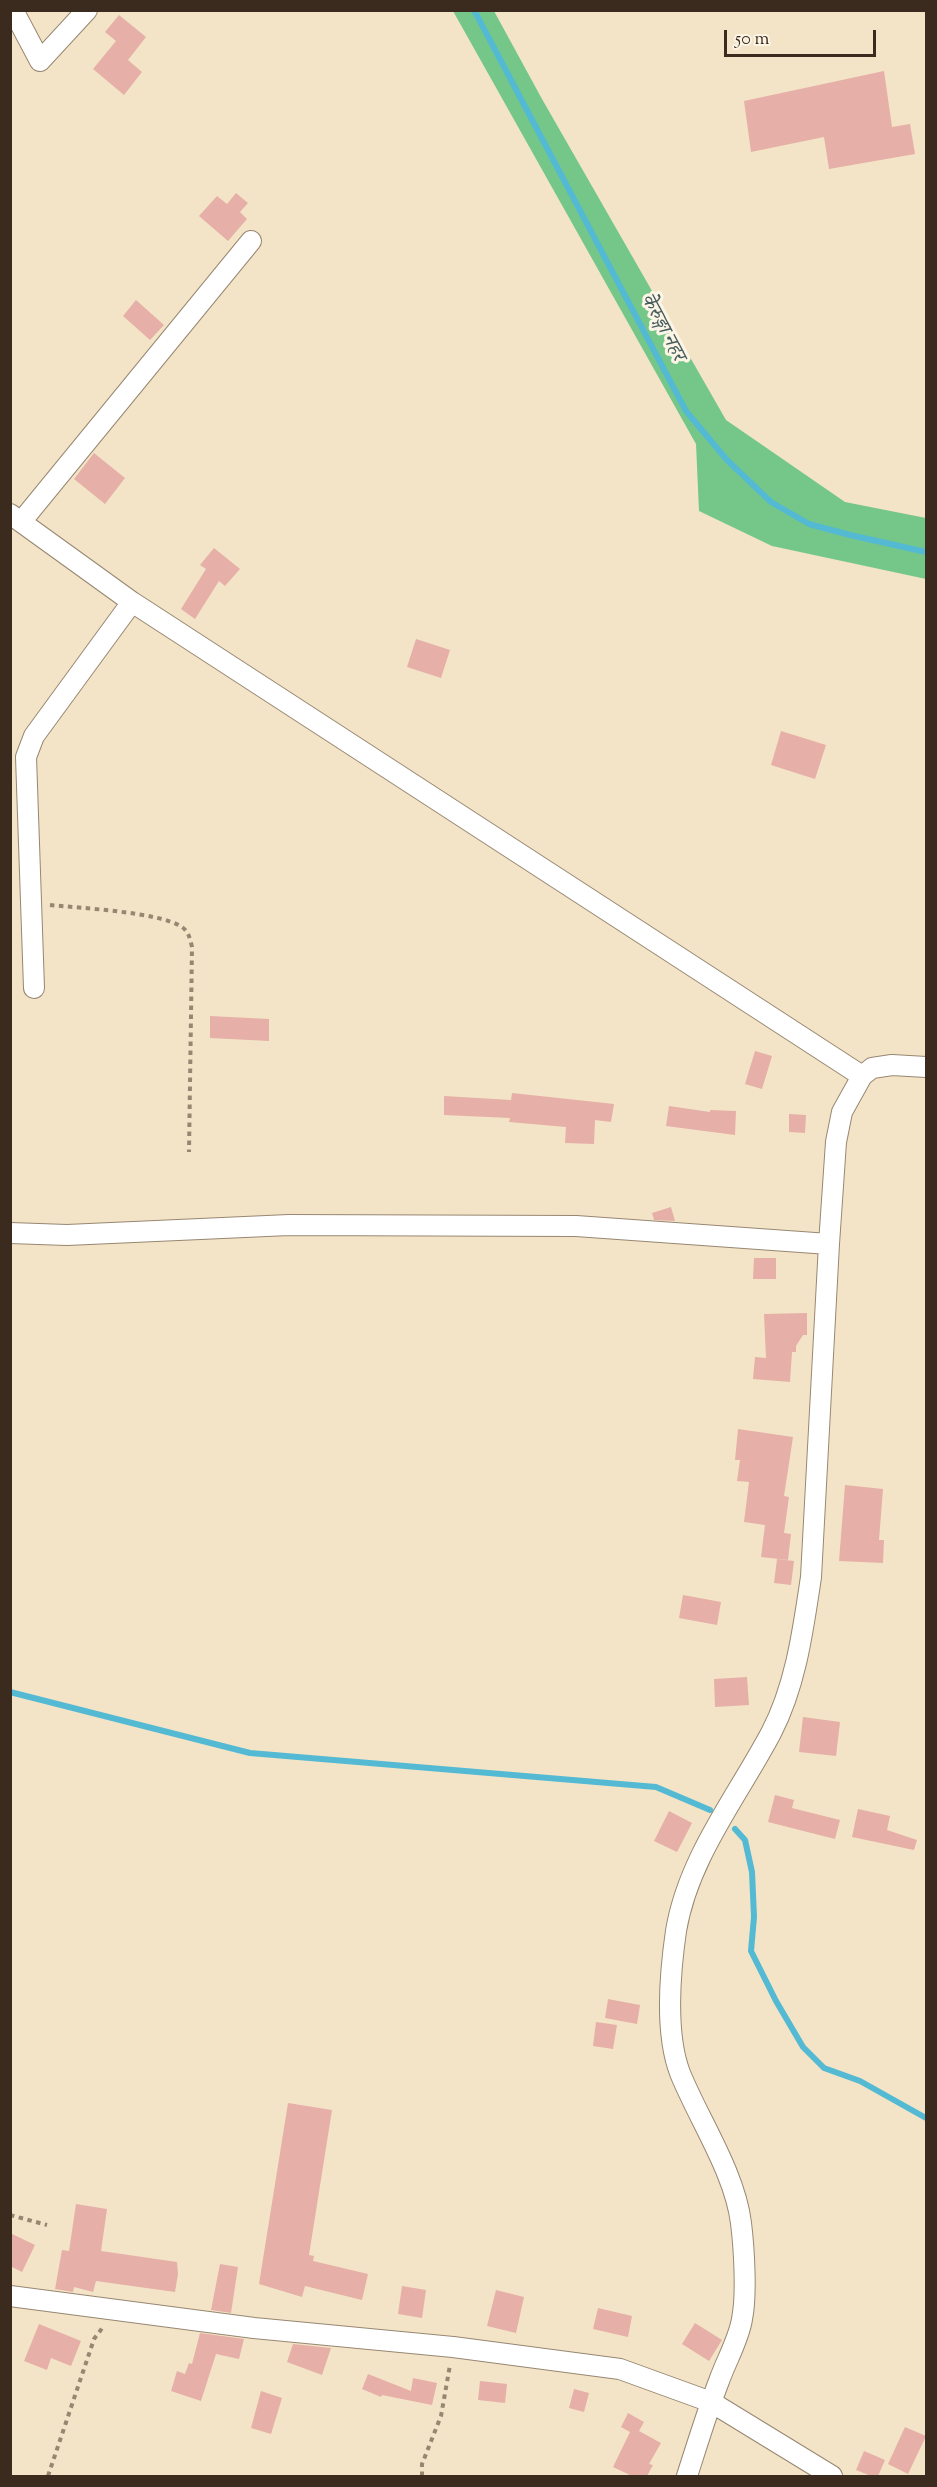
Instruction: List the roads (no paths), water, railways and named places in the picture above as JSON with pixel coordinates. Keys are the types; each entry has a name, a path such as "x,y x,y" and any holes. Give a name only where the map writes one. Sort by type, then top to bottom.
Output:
{"street":[{"path":"13,10 40,61 87,10"},
{"path":"251,241 16,518 132,602 862,1076"},
{"path":"34,988 26,757 34,736 132,602"},
{"path":"687,2476 711,2402 742,2319 744,2260 741,2221 731,2183 679,2070 672,2034 672,1974 676,1929 701,1856 772,1731 795,1666 811,1576 829,1244 836,1142 842,1112 862,1076 872,1068 892,1065 927,1067"},
{"path":"10,1233 67,1235 289,1225 576,1226 829,1244"},
{"path":"10,2296 254,2328 453,2347 620,2369 711,2402 832,2476"}],"waterway":[{"name":"केेरुङ्गा नहर","path":"474,10 686,411 727,460 771,502 809,524 926,552"},
{"path":"10,1692 250,1753 656,1787 710,1810"},
{"path":"735,1829 745,1840 752,1872 754,1917 751,1951 776,2001 803,2047 824,2068 860,2081 926,2118"}]}
